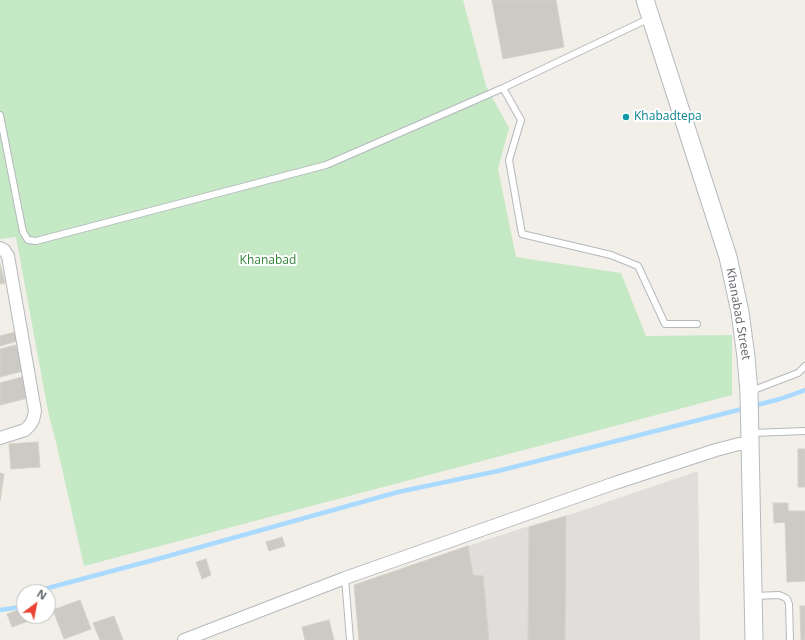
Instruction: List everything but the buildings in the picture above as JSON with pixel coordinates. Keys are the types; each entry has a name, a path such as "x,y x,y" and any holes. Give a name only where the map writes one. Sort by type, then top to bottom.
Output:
{"main road":[{"name":"Khanabad Street","path":"645,0 728,257 740,312 750,402 754,640"}],"street":[{"path":"0,248 4,250 8,256 35,411 30,425 25,430 0,438"},
{"path":"184,640 345,578 694,456 739,444 750,438"}],"lane":[{"path":"0,115 23,232 28,240 36,240 326,166 503,88 651,17"},
{"path":"503,88 521,120 509,160 522,234 611,255 638,266 665,324 697,324"},
{"path":"750,402 798,373 805,366"},
{"path":"750,438 805,431"},
{"path":"345,578 350,640"},
{"path":"753,596 780,595 787,599 789,604 790,640"}],"shaded area":[{"path":"698,471 700,640 359,640 354,585"}],"green space":[{"name":"Khanabad","path":"0,0 463,0 486,86 509,128 498,169 516,257 621,273 646,336 732,335 732,395 84,566 48,411 16,237 0,239"}],"waterway":[{"path":"753,406 780,399 805,390"},
{"path":"56,586 398,492 498,471 746,408"},
{"path":"0,610 16,608"}],"place":[{"name":"Khabadtepa","path":"626,117"}]}
